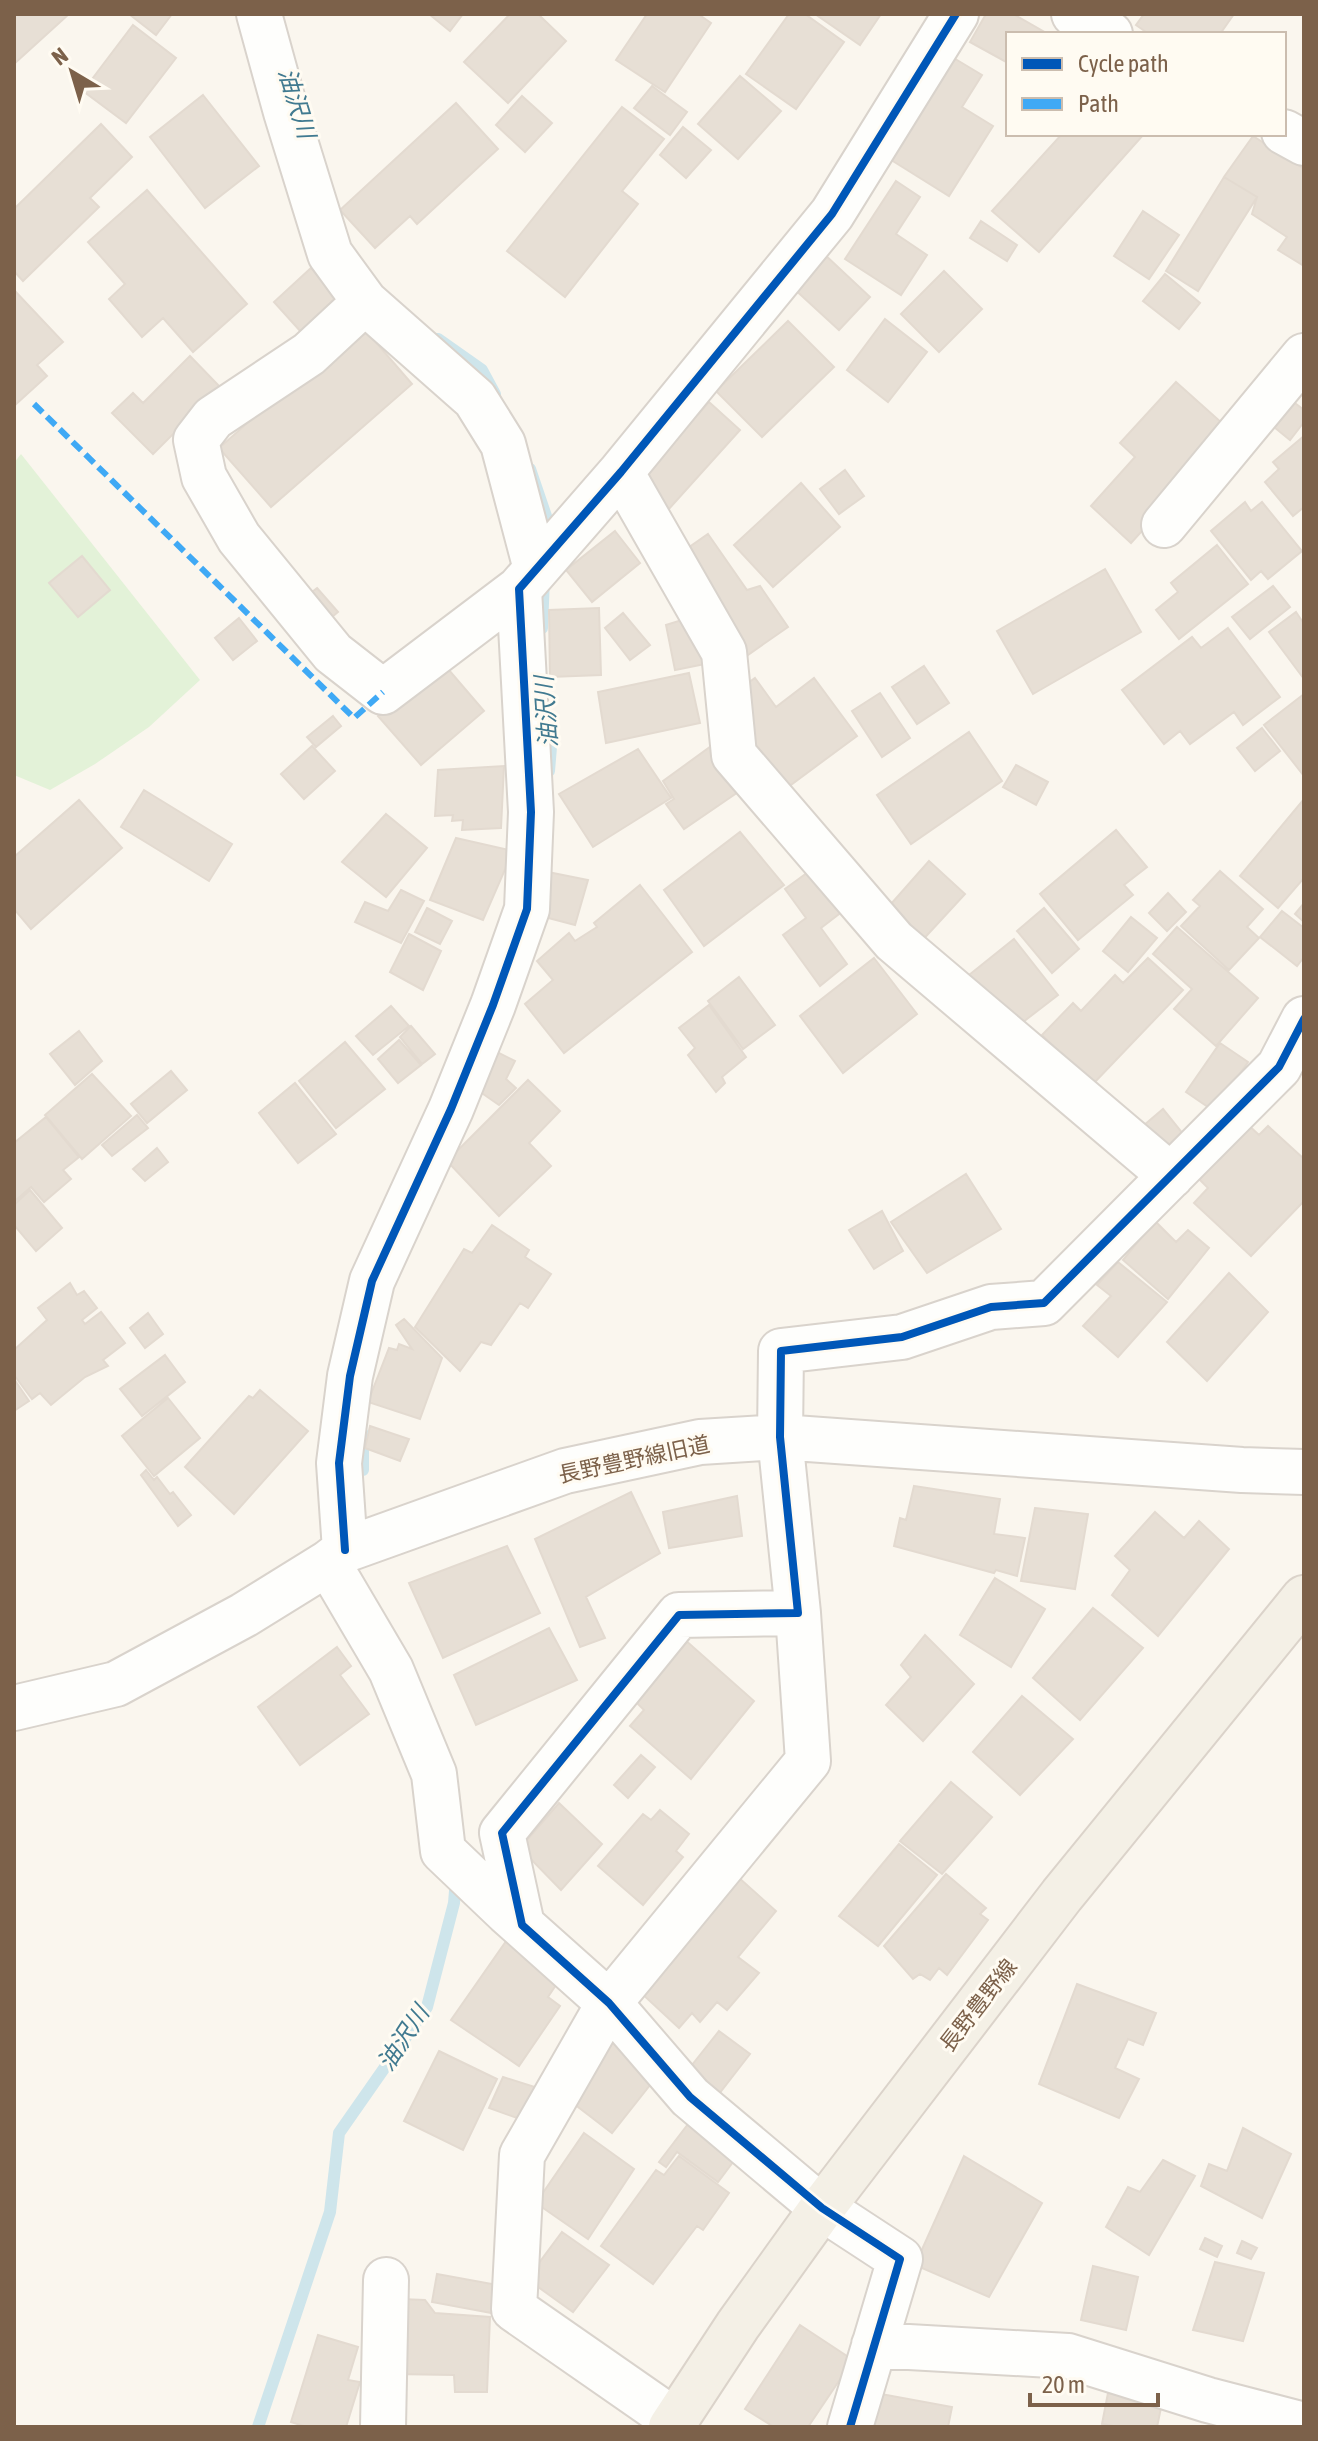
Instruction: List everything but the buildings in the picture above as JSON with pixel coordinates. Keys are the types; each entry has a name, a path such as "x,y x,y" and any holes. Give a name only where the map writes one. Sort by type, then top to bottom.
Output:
{"main road":[{"name":"長野豊野線","path":"673,2424 738,2325 822,2208 1062,1895 1304,1598"}],"street":[{"path":"259,14 330,254 365,302 475,399 503,444 535,571 527,909 451,1109 372,1281 350,1376 339,1463 336,1557 391,1670 434,1774 443,1851 609,2003 690,2097 822,2208 900,2259 850,2427"},
{"path":"365,302 309,354 213,418 196,440 204,477 239,538 333,653 383,692 535,571 621,472 832,214 956,14"},
{"path":"1074,14 1106,32"},
{"path":"1286,133 1304,143"},
{"path":"1164,525 1304,356"},
{"path":"621,472 724,652 734,755 894,941 1171,1176"},
{"path":"673,2424 514,2309 522,2155 609,2003 808,1761 798,1613 780,1437 781,1351 902,1337 991,1307 1044,1303 1171,1176 1292,1077 1304,1019"},
{"name":"長野豊野線旧道","path":"14,1708 116,1684 244,1615 336,1557 565,1471 700,1442 780,1437 1304,1472"},
{"path":"522,1925 502,1833 679,1615 798,1613"},
{"path":"383,2427 386,2280"},
{"path":"874,2345 1068,2356 1208,2400 1304,2425"}],"green space":[{"path":"21,454 200,680 149,727 50,790 14,775 14,463"}],"waterway":[{"name":"油沢川","path":"438,339 482,370 495,394"},
{"name":"油沢川","path":"530,469 546,516 545,536"},
{"name":"油沢川","path":"542,628 544,578"},
{"name":"油沢川","path":"546,718 551,747 549,771"},
{"name":"油沢川","path":"363,1434 363,1470"},
{"name":"油沢川","path":"258,2427 330,2212 339,2133 427,2007 454,1903 456,1879"}],"marked path":[{"path":"34,404 354,718 383,692"}],"cycle path":[{"path":"345,1550 339,1463 350,1376 372,1281 451,1109 527,909 531,812 519,589 621,472 832,214 956,14"},
{"path":"850,2427 900,2259 822,2208 690,2097 609,2003 522,1925 502,1833 679,1615 798,1613 780,1437 781,1351 902,1337 991,1307 1044,1303 1279,1067 1304,1019"}]}
